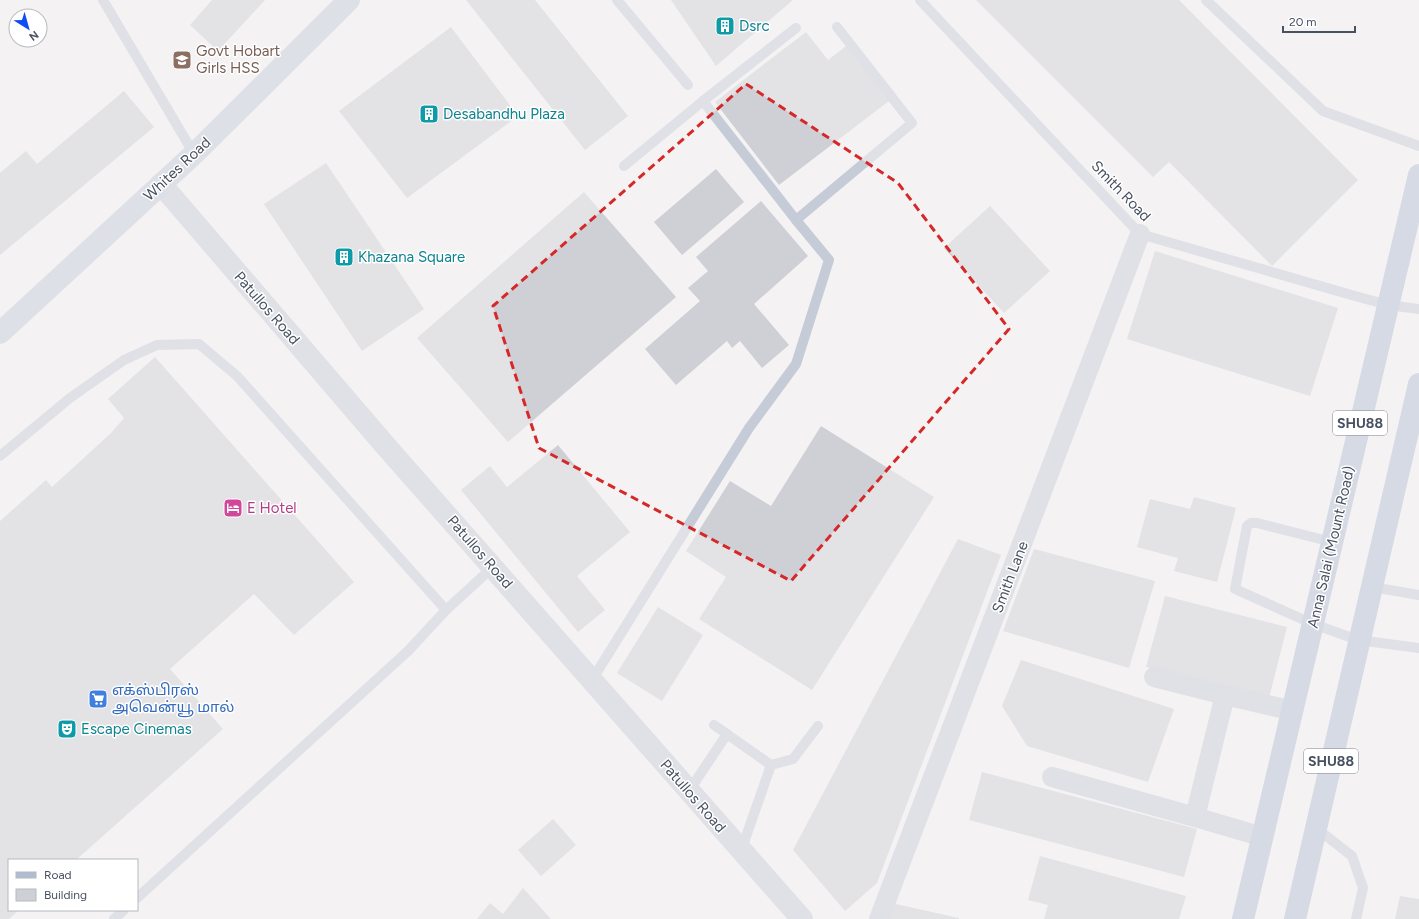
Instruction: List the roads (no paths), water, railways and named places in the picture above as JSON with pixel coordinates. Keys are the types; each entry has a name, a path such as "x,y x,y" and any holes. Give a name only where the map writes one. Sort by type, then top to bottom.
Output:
{"main road":[{"name":"Whites Road","path":"0,333 194,154 349,0"},
{"name":"Anna Salai (Mount Road)","path":"1243,919 1419,175"},
{"name":"SHU88","path":"1295,919 1358,640 1413,436 1419,384"}],"street":[{"name":"Patullos Road","path":"160,184 384,444 802,919"},
{"name":"Smith Lane","path":"879,919 1140,234"},
{"path":"1154,677 1293,711"},
{"path":"1195,817 1225,695"},
{"path":"1052,777 1263,837"}],"lane":[{"path":"103,0 194,154"},
{"path":"617,0 688,85"},
{"name":"Smith Road","path":"920,0 1140,234 1388,305 1419,309"},
{"path":"1206,0 1323,111 1419,146"},
{"path":"796,220 912,123 837,27"},
{"path":"624,166 703,101 796,28"},
{"path":"592,680 749,428 796,364 829,260 703,101"},
{"path":"0,456 70,398 124,360 157,345 200,344 237,376 446,610"},
{"path":"1332,542 1257,523 1251,523 1248,526 1235,589 1313,624 1358,640 1419,648"},
{"path":"138,897 408,651 446,610 493,567"},
{"path":"1372,587 1419,595"},
{"path":"714,725 772,765"},
{"path":"772,765 793,759 818,726"},
{"path":"689,792 728,734"},
{"path":"742,851 772,765"},
{"path":"1316,828 1352,856 1363,888 1356,919"},
{"path":"114,919 123,911"}],"place":[{"name":"Dsrc","path":"725,26"},
{"name":"Govt Hobart Girls HSS","path":"182,60"},
{"name":"Desabandhu Plaza","path":"429,114"},
{"name":"Khazana Square","path":"344,257"},
{"name":"E Hotel","path":"233,508"},
{"name":"எக்ஸ்பிரஸ் அவென்யூ மால்","path":"98,699"},
{"name":"Escape Cinemas","path":"67,729"}]}
